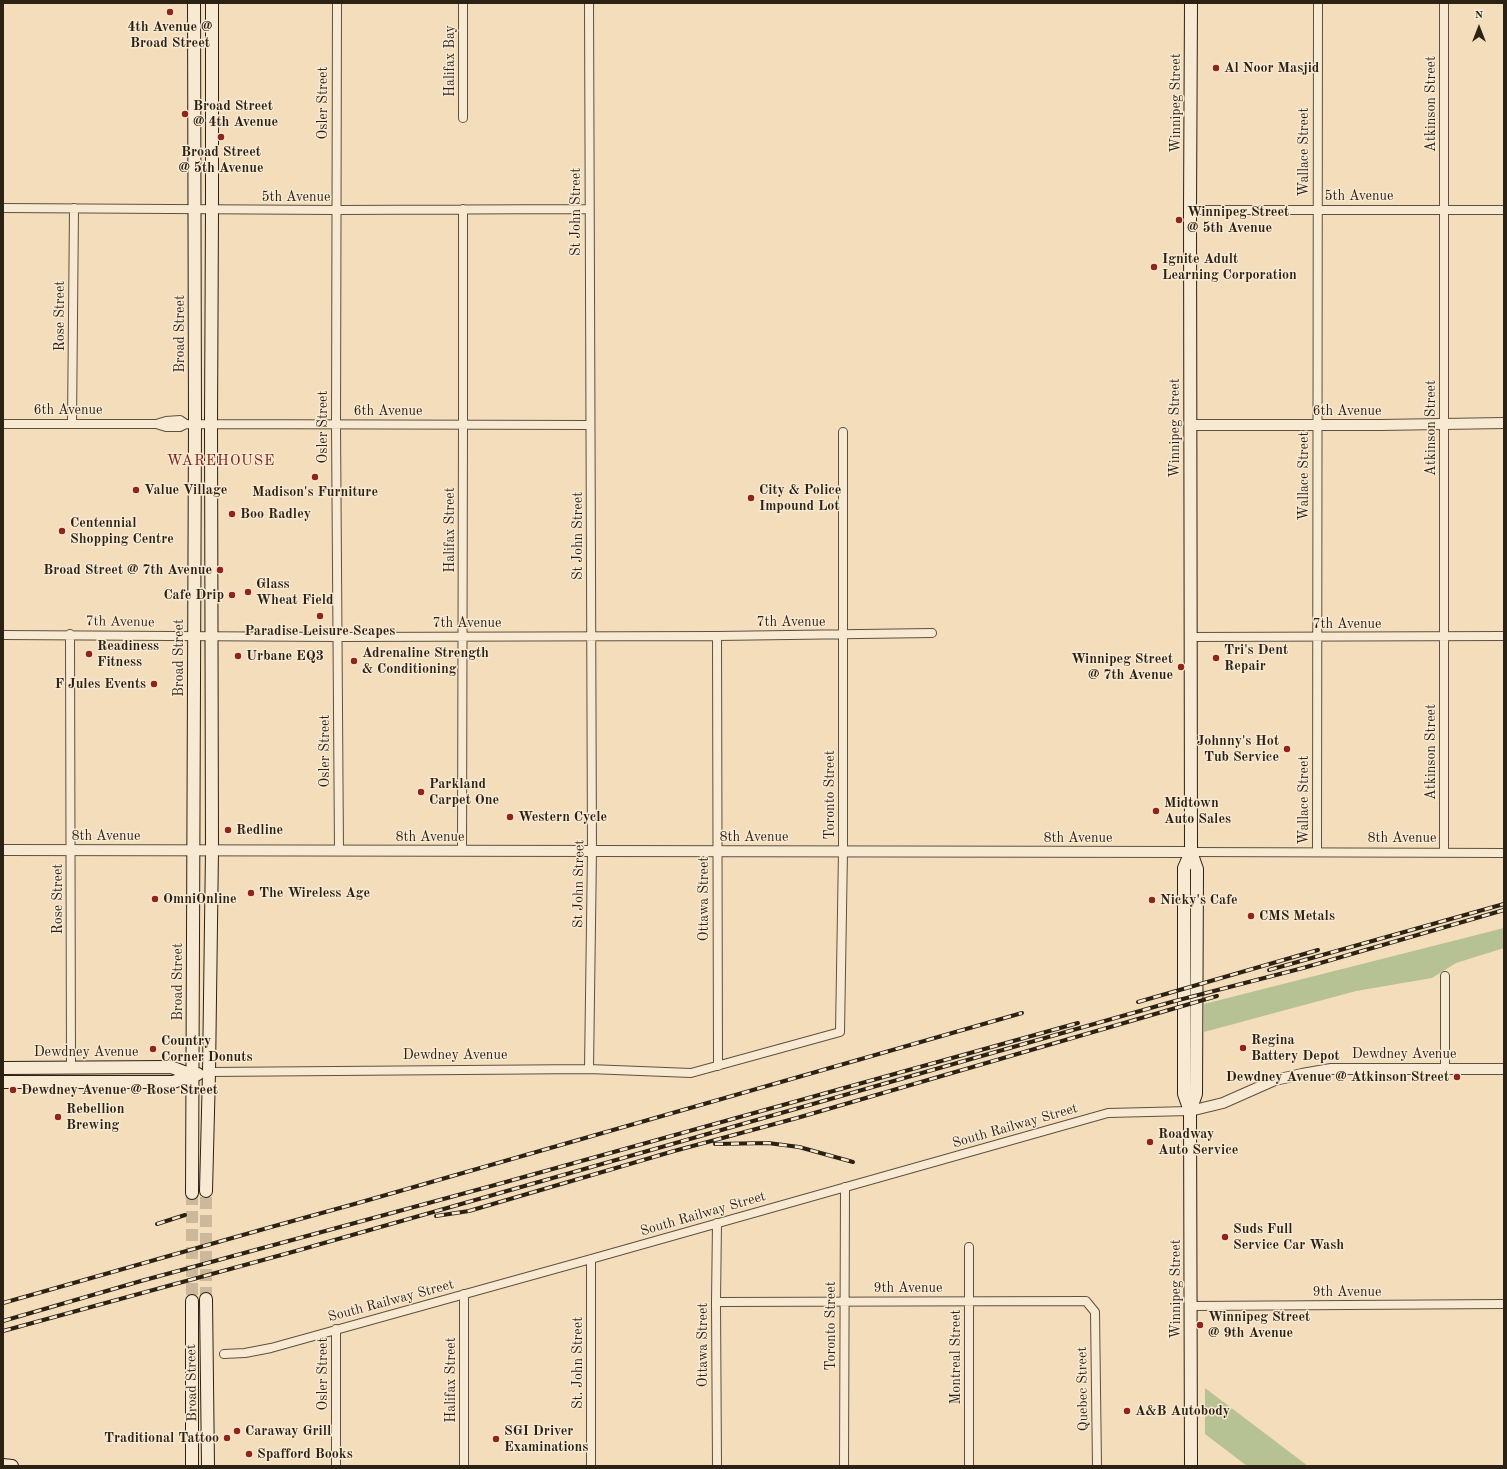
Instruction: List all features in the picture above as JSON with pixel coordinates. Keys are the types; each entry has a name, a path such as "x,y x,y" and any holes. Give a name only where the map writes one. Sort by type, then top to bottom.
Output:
{"main road":[{"name":"Broad Street","path":"192,1193 194,636 190,424 195,210 194,3"},
{"path":"206,1191 212,850 212,3"},
{"name":"Winnipeg Street","path":"1191,3 1190,852 1184,868 1184,1094 1190,1111 1191,1466"},
{"name":"Dewdney Avenue","path":"3,1068 171,1067 192,1075"},
{"name":"Dewdney Avenue","path":"3,1082 173,1082 192,1075 209,1072"},
{"name":"Broad Street","path":"206,1299 208,1466"},
{"name":"Broad Street","path":"192,1301 192,1466"},
{"path":"3,1465 12,1466"}],"street":[{"name":"Osler Street","path":"336,3 336,425 339,850"},
{"name":"Halifax Bay","path":"463,3 463,118"},
{"name":"St John Street","path":"589,3 592,636 592,851 589,1069"},
{"name":"Wallace Street","path":"1317,852 1318,3"},
{"name":"Atkinson Street","path":"1444,3 1444,853"},
{"name":"5th Avenue","path":"3,208 195,210 589,209"},
{"name":"Rose Street","path":"72,424 74,208"},
{"name":"Halifax Street","path":"462,209 462,851"},
{"name":"5th Avenue","path":"1190,210 1504,210"},
{"name":"6th Avenue","path":"3,424 156,424 166,421 180,420 190,424 590,425"},
{"name":"6th Avenue","path":"1190,425 1504,423"},
{"name":"Toronto Street","path":"718,1066 840,1032 843,852 843,432"},
{"name":"7th Avenue","path":"3,635 70,634 338,637 716,636 932,633"},
{"name":"Rose Street","path":"70,634 71,1067"},
{"name":"Ottawa Street","path":"716,636 718,1066"},
{"name":"7th Avenue","path":"1190,637 1504,636"},
{"name":"8th Avenue","path":"3,850 1504,853"},
{"path":"1445,976 1445,1069"},
{"name":"Dewdney Avenue","path":"209,1072 589,1069 691,1073 718,1066"},
{"name":"Dewdney Avenue","path":"1190,1111 1223,1103 1275,1080 1316,1071 1331,1069 1504,1069"},
{"name":"South Railway Street","path":"224,1354 271,1348 1108,1113 1190,1111"},
{"name":"Toronto Street","path":"844,1466 845,1187"},
{"name":"Ottawa Street","path":"717,1223 717,1466"},
{"name":"Montreal Street","path":"969,1247 969,1466"},
{"name":"St. John Street","path":"591,1259 591,1466"},
{"name":"Halifax Street","path":"464,1294 464,1466"},
{"name":"9th Avenue","path":"716,1302 1086,1301 1095,1312"},
{"name":"9th Avenue","path":"1190,1306 1504,1304"},
{"name":"Quebec Street","path":"1095,1312 1097,1466"},
{"name":"Osler Street","path":"336,1329 336,1466"}],"green space":[{"path":"1504,928 1504,948 1456,963 1432,978 1356,991 1204,1032 1204,1004"},
{"path":"1205,1388 1308,1466 1247,1466 1205,1434"}],"tunnel":[{"path":"206,1191 206,1299"},
{"path":"192,1193 192,1301"}],"railway":[{"path":"1269,970 1504,904"},
{"path":"3,1331 296,1251 1175,1001 1303,968 1504,910"},
{"path":"1138,1002 1318,950"},
{"path":"436,1216 469,1211 674,1151 797,1118 1217,996"},
{"path":"3,1303 1022,1013"},
{"path":"3,1321 141,1281 495,1185 1078,1023"},
{"path":"715,1144 768,1143 799,1147 853,1162"},
{"path":"157,1224 185,1215"}],"place":[{"name":"4th Avenue @ Broad Street","path":"170,12"},
{"name":"Al Noor Masjid","path":"1216,68"},
{"name":"Broad Street @ 4th Avenue","path":"185,114"},
{"name":"Broad Street @ 5th Avenue","path":"221,137"},
{"name":"Winnipeg Street @ 5th Avenue","path":"1179,220"},
{"name":"Ignite Adult Learning Corporation","path":"1154,267"},
{"name":"Madison's Furniture","path":"315,477"},
{"name":"Value Village","path":"136,490"},
{"name":"City & Police Impound Lot","path":"751,498"},
{"name":"Boo Radley","path":"232,514"},
{"name":"Centennial Shopping Centre","path":"62,531"},
{"name":"Broad Street @ 7th Avenue","path":"220,570"},
{"name":"Glass Wheat Field","path":"248,592"},
{"name":"Cafe Drip","path":"232,595"},
{"name":"Paradise Leisure Scapes","path":"320,616"},
{"name":"Readiness Fitness","path":"89,654"},
{"name":"Urbane EQ3","path":"238,656"},
{"name":"Tri's Dent Repair","path":"1216,658"},
{"name":"Adrenaline Strength & Conditioning","path":"354,661"},
{"name":"Winnipeg Street @ 7th Avenue","path":"1181,667"},
{"name":"F Jules Events","path":"154,684"},
{"name":"Johnny's Hot Tub Service","path":"1287,749"},
{"name":"Parkland Carpet One","path":"421,792"},
{"name":"Midtown Auto Sales","path":"1156,811"},
{"name":"Western Cycle","path":"510,817"},
{"name":"Redline","path":"228,830"},
{"name":"The Wireless Age","path":"251,893"},
{"name":"OmniOnline","path":"155,899"},
{"name":"Nicky's Cafe","path":"1152,900"},
{"name":"CMS Metals","path":"1251,916"},
{"name":"Regina Battery Depot","path":"1243,1048"},
{"name":"Country Corner Donuts","path":"153,1049"},
{"name":"Dewdney Avenue @ Atkinson Street","path":"1457,1077"},
{"name":"Dewdney Avenue @ Rose Street","path":"13,1090"},
{"name":"Rebellion Brewing","path":"58,1117"},
{"name":"Roadway Auto Service","path":"1150,1142"},
{"name":"Suds Full Service Car Wash","path":"1225,1237"},
{"name":"Winnipeg Street @ 9th Avenue","path":"1200,1325"},
{"name":"A&B Autobody","path":"1127,1411"},
{"name":"Caraway Grill","path":"237,1431"},
{"name":"Traditional Tattoo","path":"227,1438"},
{"name":"SGI Driver Examinations","path":"496,1439"},
{"name":"Spafford Books","path":"249,1454"}],"district":[{"name":"WAREHOUSE","path":"221,461"}]}
